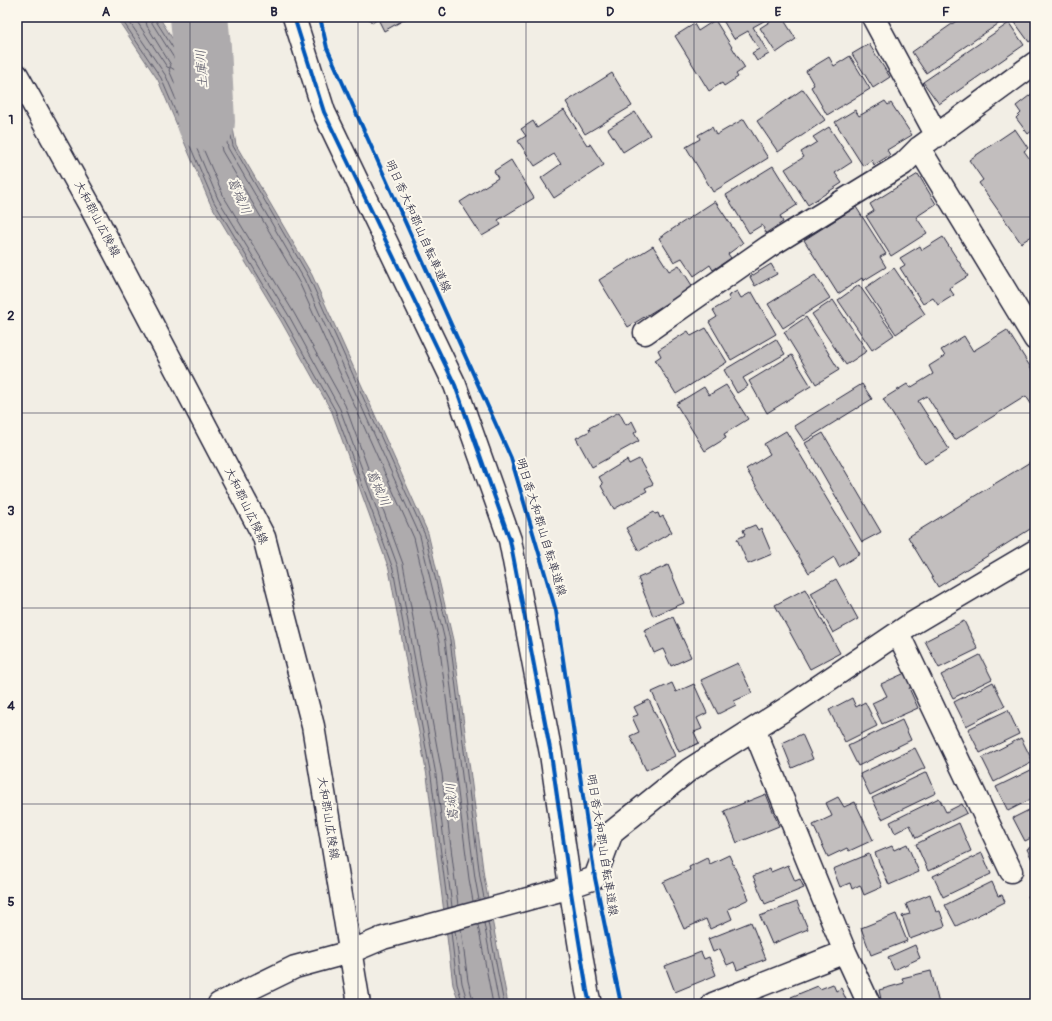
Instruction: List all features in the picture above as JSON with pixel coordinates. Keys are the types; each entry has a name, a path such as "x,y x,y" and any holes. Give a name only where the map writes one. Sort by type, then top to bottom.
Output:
{"street":[{"path":"294,17 324,112 455,385 510,540 551,754 564,889 590,1004"},
{"path":"873,17 928,142 1035,339"},
{"path":"645,333 768,247 903,164 928,142 1035,63"},
{"name":"大和郡山広陵線","path":"17,75 89,204 264,537 313,726 359,1004"},
{"path":"219,1004 295,967 350,952 383,938 564,889 596,878 612,832 689,770 787,708 898,633 1035,551"},
{"path":"898,633 1011,871"},
{"path":"754,729 845,952 869,1004"},
{"path":"713,1004 845,952"}],"water":[{"name":"葛城川","path":"116,17 159,17 185,59 220,54 236,145 312,275 428,533 453,640 484,877 508,1004 460,1004 453,985 427,776 389,569 332,412 281,321 210,203 158,80"}],"building":[{"path":"368,17 409,17 384,31 378,19 372,23"},
{"path":"721,17 771,17 753,27 769,54 757,61 752,53 759,49 748,31 734,39"},
{"path":"777,17 782,17 796,39 776,53 760,28"},
{"path":"962,17 1002,17 1004,20 926,73 912,52"},
{"path":"1011,17 1035,17 1035,38 1029,42"},
{"path":"715,20 745,68 736,74 738,77 724,86 722,83 709,91 675,36 694,24 698,31"},
{"path":"1009,23 1024,45 939,104 923,82"},
{"path":"869,44 890,77 873,88 852,54"},
{"path":"850,56 870,89 827,115 811,87 814,85 806,71 829,57 834,66"},
{"path":"612,73 632,106 585,134 566,102"},
{"path":"803,89 825,120 778,152 757,121"},
{"path":"1034,92 1035,132 1033,130 1028,134 1016,118 1021,113 1016,106"},
{"path":"885,101 888,105 891,103 912,135 887,150 890,155 874,165 872,160 863,166 835,122 855,110 859,116"},
{"path":"564,110 587,145 590,144 604,165 554,198 541,178 561,164 554,154 535,166 518,141 526,136 521,129 533,121 537,128"},
{"path":"635,112 650,135 623,152 608,129"},
{"path":"744,119 768,158 713,192 686,147 700,139 698,135 712,127 716,135"},
{"path":"829,127 852,162 835,173 842,183 808,205 785,169 804,157 801,152 817,142 813,137"},
{"path":"1015,129 1028,148 1024,151 1035,166 1035,234 1021,243 979,183 983,180 969,160"},
{"path":"511,160 534,198 498,220 501,225 482,236 460,202 498,178 494,171"},
{"path":"773,166 797,205 780,216 783,222 766,233 762,225 749,233 726,195"},
{"path":"918,174 936,204 916,217 927,233 891,256 866,216 874,211 870,204"},
{"path":"715,201 743,243 728,254 731,258 713,270 710,265 694,276 682,258 674,262 659,238"},
{"path":"856,207 886,254 880,257 886,267 863,281 862,278 838,294 804,240"},
{"path":"943,237 968,276 949,288 954,295 938,305 933,298 923,304 900,268 905,265 900,258 920,246 922,250"},
{"path":"653,246 669,271 679,265 693,287 628,327 599,280"},
{"path":"771,264 777,274 755,286 750,277"},
{"path":"894,268 925,314 896,334 865,288"},
{"path":"815,275 830,298 783,328 768,304"},
{"path":"859,285 894,335 872,350 838,300"},
{"path":"737,291 741,298 752,292 776,334 731,360 709,322 717,317 713,310 730,300 728,296"},
{"path":"833,300 867,351 846,365 812,314"},
{"path":"806,317 839,370 816,384 784,332"},
{"path":"706,328 727,362 676,394 655,360 661,356 658,350 688,331 691,336"},
{"path":"1007,330 1033,371 1035,370 1035,410 1026,396 955,440 927,396 918,401 949,449 924,464 883,399 907,384 910,388 933,374 929,366 945,356 941,350 964,336 973,351"},
{"path":"776,339 785,354 743,378 748,386 737,393 724,370"},
{"path":"792,355 811,386 767,413 749,381"},
{"path":"862,384 872,399 804,441 794,426"},
{"path":"726,385 748,419 724,434 726,438 705,451 676,404 704,387 709,395"},
{"path":"619,412 626,425 632,421 637,431 634,433 639,441 592,467 576,438 590,431 589,428"},
{"path":"786,431 860,554 839,567 834,557 809,573 746,469 770,454 764,444"},
{"path":"823,433 881,532 862,542 805,443"},
{"path":"639,459 653,484 645,488 647,491 614,509 601,486 603,484 599,477 627,460 629,464"},
{"path":"1035,459 1035,526 938,587 908,537"},
{"path":"654,512 655,514 658,513 660,518 663,516 672,532 639,551 626,528"},
{"path":"755,525 758,530 761,528 772,554 748,564 737,539 745,535 743,530"},
{"path":"668,565 684,603 653,616 638,578"},
{"path":"836,579 858,619 833,633 811,593"},
{"path":"805,589 840,653 810,669 775,605"},
{"path":"673,617 691,657 671,666 663,649 654,653 644,630"},
{"path":"964,621 978,649 939,668 925,641"},
{"path":"980,655 992,679 953,698 941,675"},
{"path":"738,663 752,693 734,701 736,705 718,714 701,680"},
{"path":"905,673 912,687 909,688 918,708 882,724 872,703 887,696 881,684"},
{"path":"993,682 1005,706 966,726 954,702"},
{"path":"672,683 676,692 694,684 707,713 697,718 702,729 694,732 699,743 679,752 652,692"},
{"path":"852,698 856,707 865,702 877,726 845,742 829,710"},
{"path":"649,700 675,756 646,770 630,736 639,732 632,717 638,715 634,707"},
{"path":"1008,710 1019,734 980,753 968,729"},
{"path":"902,720 911,740 858,766 848,746"},
{"path":"802,734 813,759 792,768 782,743"},
{"path":"1021,738 1033,762 994,782 982,758"},
{"path":"915,748 925,768 870,795 860,774"},
{"path":"1035,768 1035,797 1008,811 996,787"},
{"path":"927,772 936,793 882,819 872,798"},
{"path":"766,794 779,826 737,843 724,811"},
{"path":"838,797 844,807 855,802 873,840 849,851 847,848 828,857 813,825 832,816 826,803"},
{"path":"939,798 946,812 962,804 967,813 916,838 910,825 895,833 890,822"},
{"path":"1035,807 1035,836 1025,841 1013,818"},
{"path":"959,823 971,851 928,871 916,844"},
{"path":"907,844 919,872 889,885 875,853 892,846 894,850"},
{"path":"1035,845 1035,866 1027,849"},
{"path":"982,853 991,874 943,897 933,876"},
{"path":"869,854 882,887 864,895 860,885 852,889 850,883 840,887 833,869"},
{"path":"729,855 749,899 728,909 732,919 710,929 706,919 684,929 663,882 690,870 689,867 707,858 710,864"},
{"path":"788,865 795,881 800,879 804,888 765,904 753,876 770,869 771,872"},
{"path":"992,882 998,896 1002,895 1005,902 956,926 945,905"},
{"path":"1035,892 1035,910 1028,896"},
{"path":"930,894 936,912 940,911 945,926 910,939 902,916 910,914 906,904"},
{"path":"797,902 808,929 772,944 760,916"},
{"path":"896,914 907,941 871,955 861,928"},
{"path":"751,922 766,959 737,970 734,962 727,965 720,949 713,952 708,939"},
{"path":"915,945 920,958 894,970 888,957"},
{"path":"701,952 704,959 709,957 716,975 675,992 665,966"},
{"path":"931,971 939,1004 882,1004 879,990 904,983 902,978"},
{"path":"833,984 836,991 841,988 848,1004 794,1004 791,997 818,986 820,989"}],"waterway":[{"name":"土庫川","path":"199,17 206,122"}],"cycle path":[{"path":"294,17 324,112 455,385 510,540 551,754 570,886 590,1004"},
{"name":"明日香大和郡山自転車道線","path":"320,17 327,48 511,458 556,611 595,878 621,1004"}]}
